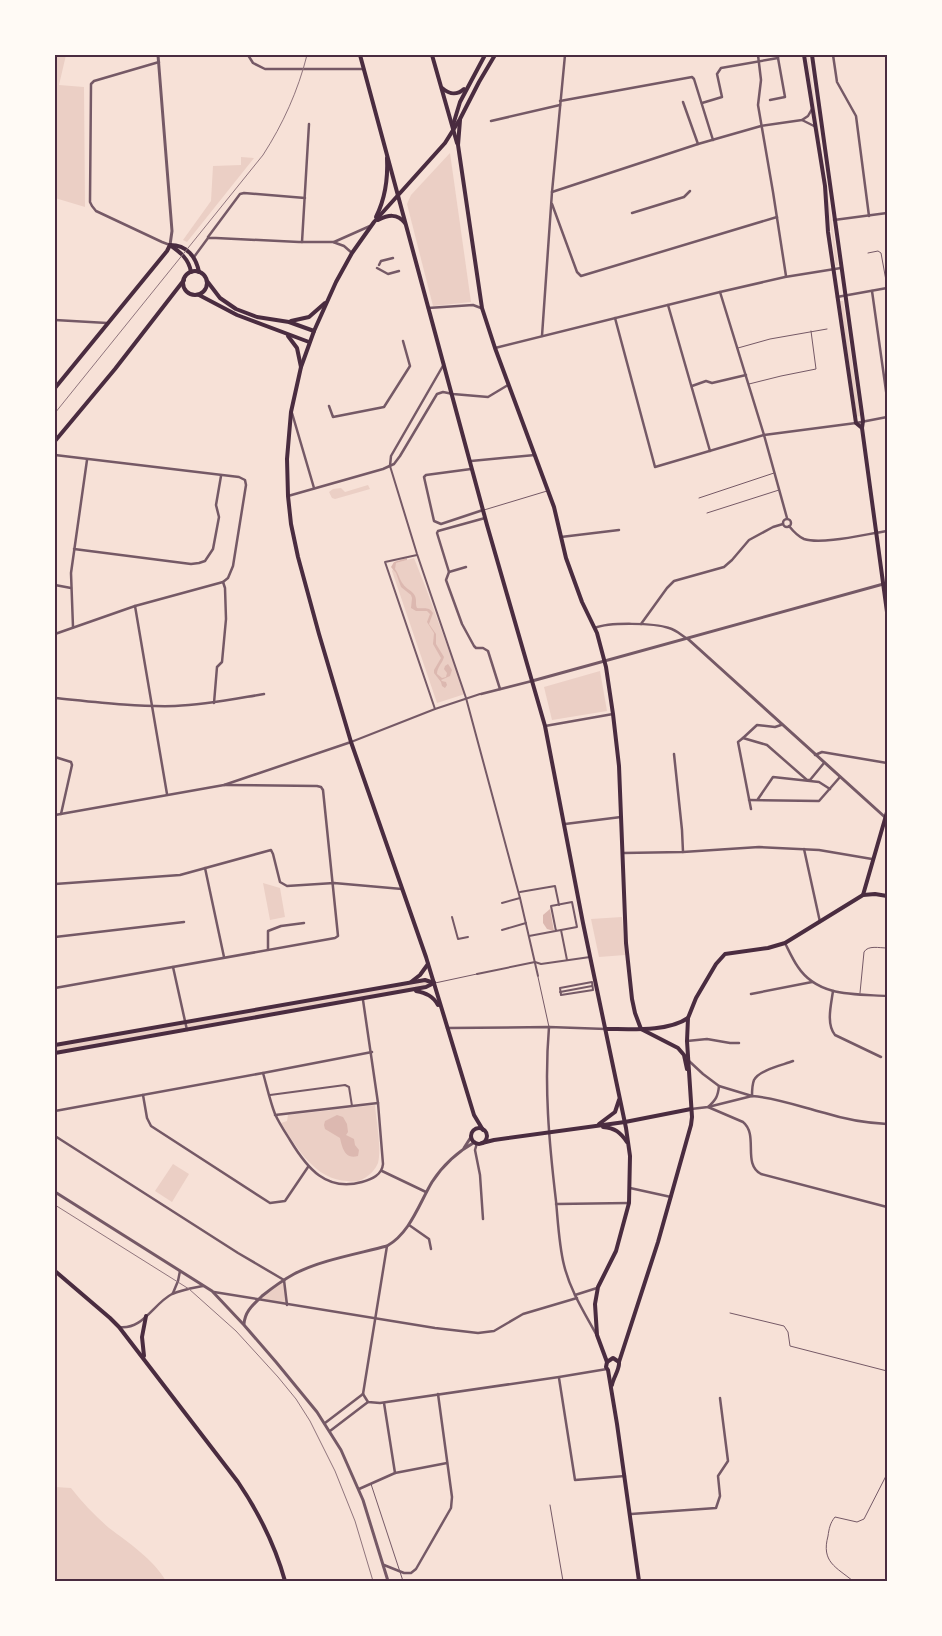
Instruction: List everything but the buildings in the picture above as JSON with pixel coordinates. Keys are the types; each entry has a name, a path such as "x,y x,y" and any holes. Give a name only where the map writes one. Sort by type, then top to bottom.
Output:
{"main road":[{"path":"360,55 485,518 545,726 590,957 625,1122 629,1144 629,1203 616,1251 598,1287 595,1304 597,1335 606,1362 611,1388 639,1581"},
{"path":"432,55 458,145 482,308 508,384 557,514 561,537 577,590 595,628 605,661 613,714 622,816 626,944 632,999 641,1029 682,1052 689,1082"},
{"path":"453,130 456,112 485,55"},
{"path":"478,1143 486,1139 484,1131 474,1115 428,964 351,742 298,557 291,524 287,459 291,412 301,367 309,342 326,303 352,253 373,224 436,154 460,120 495,55"},
{"path":"804,55 825,186 833,269 856,423 862,428"},
{"path":"812,55 885,584 887,612"},
{"path":"441,88 450,93 457,94 469,84"},
{"path":"458,145 460,120"},
{"path":"373,224 381,205 386,185 387,151"},
{"path":"373,224 392,215 399,217 406,224"},
{"path":"170,245 184,248 194,257 199,272"},
{"path":"170,245 186,258 191,272"},
{"path":"55,388 170,245"},
{"path":"55,441 191,272 199,272 204,275 225,303 236,309 257,317 289,322 314,331"},
{"path":"184,280 184,288 192,295 199,295 237,315 309,342"},
{"path":"199,295 207,288 207,281"},
{"path":"172,294 186,291"},
{"path":"289,322 309,317 326,303"},
{"path":"287,334 297,348 301,367"},
{"path":"863,895 887,812"},
{"path":"611,1388 658,1242 691,1125 687,1041 688,1018 709,976 722,956 785,943 863,895 887,896"},
{"path":"408,984 418,977 428,964"},
{"path":"55,1045 425,980 434,983"},
{"path":"55,1053 363,1000 426,987 434,983"},
{"path":"411,990 431,997 442,1010"},
{"path":"606,1029 641,1029 678,1024 688,1018"},
{"path":"596,1126 612,1116 620,1098"},
{"path":"478,1143 625,1122 691,1109"},
{"path":"474,1115 474,1130 471,1137 478,1143"},
{"path":"596,1126 616,1130 622,1134 629,1144"},
{"path":"474,1130 478,1128 484,1131 494,1140"},
{"path":"55,1271 119,1327 246,1493 268,1534 285,1581"},
{"path":"144,1358 142,1337 146,1316"},
{"path":"606,1362 612,1358 619,1362"},
{"path":"607,1369 613,1372 617,1370"}],"street":[{"path":"158,55 159,62 172,231 170,245 96,211 90,202 91,84 94,81 159,62"},
{"path":"248,55 253,63 265,69 364,69"},
{"path":"542,336 552,192 565,55"},
{"path":"758,55 761,80 758,105 786,276"},
{"path":"833,55 837,82 856,116 869,216"},
{"path":"702,103 722,97 717,74 721,68 778,56 785,97 770,100"},
{"path":"560,101 689,76 694,79 713,140"},
{"path":"683,102 698,144"},
{"path":"491,121 560,105"},
{"path":"552,192 698,144 761,126 802,120 812,110"},
{"path":"802,120 814,126"},
{"path":"302,242 309,124"},
{"path":"632,212 684,197 690,191"},
{"path":"194,257 240,194 305,198"},
{"path":"552,204 577,272 582,276 777,217"},
{"path":"834,220 887,213"},
{"path":"333,242 373,224"},
{"path":"208,238 333,242 344,246 352,253"},
{"path":"393,258 381,261 378,267 388,274 399,271"},
{"path":"495,348 786,276 841,268"},
{"path":"837,298 887,287"},
{"path":"872,291 887,398"},
{"path":"720,292 764,435 787,518 790,521 789,526"},
{"path":"668,305 710,451"},
{"path":"428,308 473,306 482,308"},
{"path":"615,318 655,467 764,435 887,417"},
{"path":"55,320 108,324"},
{"path":"329,406 333,417 384,406 410,366 403,341"},
{"path":"882,360 887,358"},
{"path":"444,364 391,456 390,466 417,554 466,698 519,892 538,976"},
{"path":"691,386 706,381 712,383 746,375"},
{"path":"288,496 390,466 400,456 434,396 443,392 488,397 508,384"},
{"path":"291,412 314,488"},
{"path":"55,455 239,477 245,480 246,491 233,566 228,578 223,582 135,606 55,634"},
{"path":"471,462 535,455"},
{"path":"73,628 71,573 87,460"},
{"path":"473,469 426,475 424,477 434,521 441,524 483,510"},
{"path":"74,549 191,564 205,560 213,549 219,517 216,505 221,475"},
{"path":"485,518 438,532 449,572 446,580 462,624 474,646 488,651 500,689"},
{"path":"783,524 787,518"},
{"path":"641,624 674,581 724,567 749,540 773,527 783,524 789,526 797,535 810,540 850,537 887,531"},
{"path":"561,537 619,530"},
{"path":"417,554 385,562 435,710"},
{"path":"449,572 466,567"},
{"path":"214,703 217,667 222,662 226,619 225,588 223,582"},
{"path":"55,815 224,785 351,742 466,698 885,584"},
{"path":"55,585 71,588"},
{"path":"135,606 167,794"},
{"path":"595,628 605,625 641,624 672,628 687,639 886,818"},
{"path":"55,698 153,706 214,703 264,694"},
{"path":"545,726 613,714"},
{"path":"751,809 738,742 757,725 775,727 781,725"},
{"path":"743,738 767,745 807,780"},
{"path":"815,755 822,752 887,764"},
{"path":"674,754 683,852"},
{"path":"55,757 68,760 72,765 61,814"},
{"path":"807,780 810,780 824,763"},
{"path":"758,800 773,777 819,782 830,790"},
{"path":"749,800 816,802 830,790 840,777"},
{"path":"55,988 336,938 338,932 334,883 323,790 321,787 224,785"},
{"path":"565,824 622,816"},
{"path":"623,853 683,852 759,847 804,849 873,860"},
{"path":"804,849 820,922"},
{"path":"55,884 180,875 271,850 280,882 286,886 334,883 402,889"},
{"path":"204,868 224,958"},
{"path":"519,892 555,886 559,905"},
{"path":"502,904 520,898"},
{"path":"529,936 556,931 577,927 572,902 551,906 556,931"},
{"path":"452,917 458,939 468,937"},
{"path":"55,937 184,922"},
{"path":"268,949 268,931 281,926 304,923"},
{"path":"502,930 526,923"},
{"path":"561,930 567,961"},
{"path":"785,943 798,968 812,982 823,989 887,996"},
{"path":"477,974 535,962 541,964 590,957"},
{"path":"173,967 187,1030"},
{"path":"592,982 593,990 561,995 560,992 560,988 592,982"},
{"path":"751,994 812,982"},
{"path":"833,991 830,1008 832,1032 835,1036 881,1057"},
{"path":"263,1073 276,1115 308,1167 329,1182 339,1185 370,1180 382,1171 383,1164 372,1052 363,1000"},
{"path":"447,1028 549,1027 606,1029"},
{"path":"549,1027 546,1085 548,1132 562,1257 576,1296 597,1335"},
{"path":"687,1041 707,1039 739,1043"},
{"path":"55,1111 372,1052"},
{"path":"688,1060 719,1086 828,1114 887,1124"},
{"path":"752,1096 754,1080 758,1076 793,1062"},
{"path":"270,1095 345,1085 349,1087 352,1106"},
{"path":"708,1107 715,1101 719,1086"},
{"path":"143,1094 147,1118 151,1126 270,1203 285,1201 308,1167"},
{"path":"691,1109 708,1107 752,1096"},
{"path":"276,1115 378,1103"},
{"path":"708,1107 747,1125 750,1136 752,1164 756,1171 761,1174 887,1206"},
{"path":"55,1136 244,1257 284,1280"},
{"path":"244,1325 246,1312 284,1280 311,1267 387,1246 400,1236 409,1225 426,1192 440,1171 464,1149 471,1137"},
{"path":"464,1149 478,1143"},
{"path":"478,1143 475,1150 480,1175 484,1219"},
{"path":"382,1171 426,1192"},
{"path":"630,1188 670,1197"},
{"path":"55,1192 212,1291 244,1325 295,1385 330,1431 359,1489 388,1581"},
{"path":"556,1204 629,1203"},
{"path":"409,1225 429,1239 431,1249"},
{"path":"368,1402 363,1394 387,1246"},
{"path":"173,1293 178,1282 180,1270"},
{"path":"284,1280 287,1305"},
{"path":"119,1327 133,1326 173,1293 204,1286"},
{"path":"212,1291 287,1305 436,1328 487,1333 500,1328 523,1314 598,1287"},
{"path":"330,1431 368,1402 384,1402 607,1369"},
{"path":"559,1377 575,1480 625,1476"},
{"path":"325,1423 363,1394"},
{"path":"384,1564 399,1571 411,1573 416,1569 450,1512 452,1504 438,1394"},
{"path":"630,1514 716,1508 720,1496 718,1476 728,1463 720,1398"},
{"path":"384,1402 395,1473"},
{"path":"359,1489 395,1473 447,1463"}],"lane":[{"path":"868,253 878,251 881,253 887,287"},
{"path":"737,348 770,339 827,329"},
{"path":"749,385 781,376 816,370 812,331"},
{"path":"699,498 775,473"},
{"path":"707,513 780,489"},
{"path":"483,510 548,490"},
{"path":"860,994 863,958 866,949 870,947 887,948"},
{"path":"434,983 477,974"},
{"path":"538,976 549,1027"},
{"path":"730,1313 784,1326 788,1332 790,1346 887,1371"},
{"path":"853,1581 832,1566 826,1555 826,1544 831,1522 835,1518 857,1522 864,1519 887,1474"},
{"path":"371,1484 402,1581"},
{"path":"550,1505 563,1581"}],"shaded area":[{"path":"55,55 66,55 59,85 84,87 85,207 55,198"},
{"path":"807,55 838,265 836,266"},
{"path":"450,153 471,302 433,306 407,204 411,195"},
{"path":"241,157 254,158 187,242 183,240 211,201 213,166 241,165"},
{"path":"840,301 843,301 860,416 857,417"},
{"path":"368,485 370,489 335,499 332,498 329,492 333,489 341,488 345,492"},
{"path":"407,558 407,560 396,563 395,569 404,586 414,594 417,608 428,609 433,613 429,624 436,634 436,644 444,657 437,674 442,678 446,677 447,673 444,669 448,664 452,670 450,676 441,680 446,682 445,688 434,673 441,658 433,644 434,633 427,622 430,614 427,611 416,611 411,608 411,595 401,587 396,573 391,567 394,562"},
{"path":"414,558 465,694 437,703 392,571 396,563"},
{"path":"600,671 607,711 552,720 544,687"},
{"path":"263,883 280,888 285,917 270,920"},
{"path":"550,909 554,931 547,929 543,923 543,915"},
{"path":"622,917 625,955 599,957 591,919"},
{"path":"425,980 434,983 426,987 55,1053 55,1045"},
{"path":"375,1105 379,1143 378,1163 370,1174 363,1179 352,1182 336,1179 317,1169 308,1161 281,1123 287,1121 288,1115"},
{"path":"337,1115 343,1117 347,1124 348,1132 346,1135 354,1139 355,1145 359,1150 358,1156 354,1157 347,1154 343,1149 340,1138 325,1129 325,1121"},
{"path":"173,1164 189,1174 172,1202 155,1191"},
{"path":"284,1280 287,1305 259,1300"},
{"path":"55,1487 71,1488 109,1528 148,1559 166,1581 55,1581"}],"railway":[{"path":"55,413 263,155 289,107 307,55"},
{"path":"55,1205 189,1289 236,1331 278,1377 296,1399 310,1421 335,1471 355,1521 373,1581"}]}
